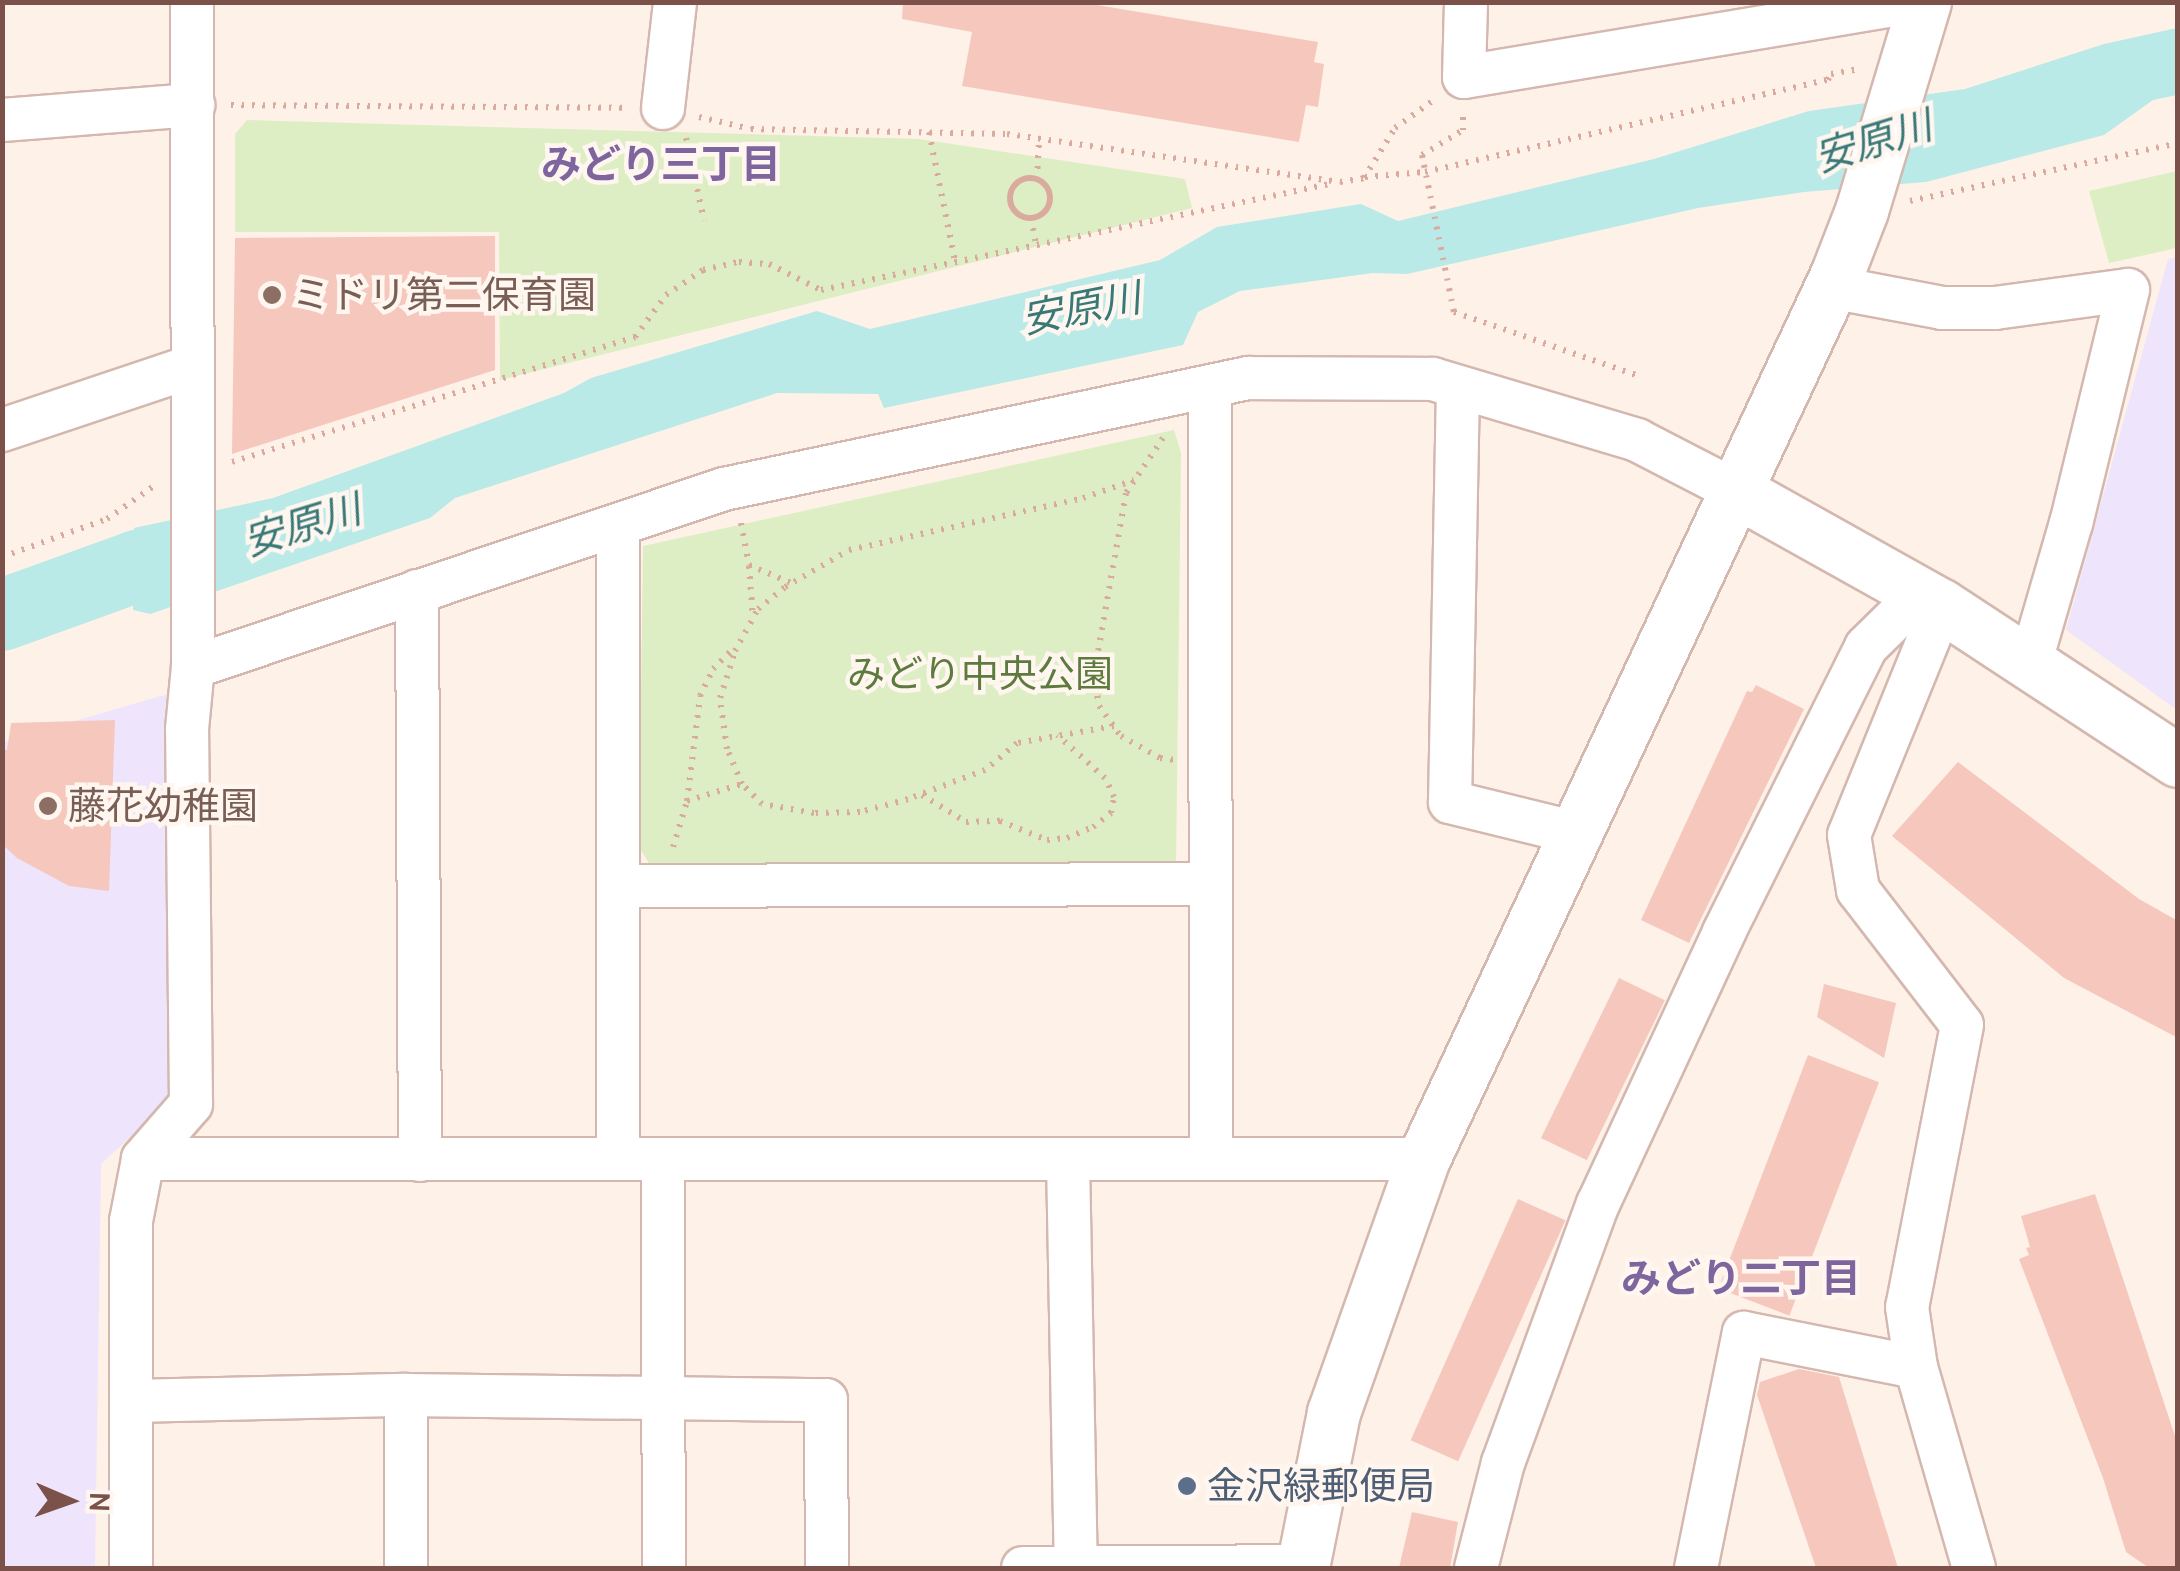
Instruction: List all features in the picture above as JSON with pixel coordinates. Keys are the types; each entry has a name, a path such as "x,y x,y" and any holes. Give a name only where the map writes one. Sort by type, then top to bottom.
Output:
{"street":[{"path":"130,1568 131,1221 143,1159 191,1104 187,730 193,651 192,2"},
{"path":"672,110 675,2"},
{"path":"1466,2 1464,77 1686,22 1913,2"},
{"path":"1023,1568 1304,1567 1334,1413 1424,1159 1831,287 1862,211 1925,2"},
{"path":"2,120 193,105"},
{"path":"1831,287 1942,308 1995,308 2128,290 2072,522 2030,664"},
{"path":"2,430 190,367"},
{"path":"193,651 417,592 734,486 1248,378 1434,380 1637,440 1931,600 2178,761"},
{"path":"1210,386 1211,1159"},
{"path":"1458,387 1450,802 1576,833"},
{"path":"618,525 618,1160"},
{"path":"417,592 420,1160"},
{"path":"1931,600 1849,834 1858,890 1962,1025 1907,1306 1916,1367 1974,1568"},
{"path":"1476,1568 1503,1463 1598,1204 1724,932 1866,648 1931,600"},
{"path":"618,886 1211,884"},
{"path":"143,1159 1424,1159"},
{"path":"663,1160 664,1568"},
{"path":"1068,1160 1076,1568"},
{"path":"1696,1568 1744,1333 1916,1367"},
{"path":"132,1401 406,1395 826,1400 827,1568"},
{"path":"406,1395 406,1568"}],"path":[{"path":"2,556 107,519 193,474 635,336 666,295 703,270 740,262 769,264 821,290 1036,242 1340,182 1426,172 1828,80 1831,74 1906,66"},
{"path":"1464,77 1463,130 1422,156 1454,312 1636,375"},
{"path":"1364,178 1395,128 1464,77"},
{"path":"193,105 672,110 751,129 929,132 1040,139 1340,182"},
{"path":"672,110 704,220"},
{"path":"929,132 955,260"},
{"path":"1037,180 1040,139"},
{"path":"1862,211 2178,144"},
{"path":"1024,179 1037,180 1047,188 1049,201 1043,213 1031,218 1014,210 1011,192 1024,179"},
{"path":"1031,218 1036,242"},
{"path":"1210,386 1150,453 1126,493 1094,675 1099,706 1121,736 1160,758 1210,765"},
{"path":"1114,726 1017,743 985,770 860,812 814,813 762,804 742,784 727,749 720,698 741,641 758,609 792,583 849,550 1083,498 1134,480"},
{"path":"734,486 749,564 754,619"},
{"path":"749,564 792,583"},
{"path":"665,886 688,801 700,696 713,669 741,641"},
{"path":"921,794 966,822 1000,822 1047,840 1067,838 1111,813 1114,796 1105,778 1057,735"},
{"path":"688,801 742,784"}],"shaded area":[{"path":"2178,257 2177,710 2066,630 2168,259"},
{"path":"171,693 174,1097 101,1164 95,1568 3,1568 3,742"}],"green space":[{"path":"247,120 919,139 1185,179 1192,208 500,380 499,232 235,232 235,134"},
{"path":"2177,171 2177,248 2109,263 2089,191"},
{"name":"みどり中央公園","path":"1174,430 1181,453 1176,870 652,868 639,847 643,546"}],"water":[{"path":"2177,28 2177,95 2153,100 2104,135 1926,182 1804,192 1698,208 1407,274 1373,273 1240,291 1198,312 1183,345 884,408 878,394 777,393 455,498 430,518 150,614 133,610 134,528 273,498 564,393 591,378 817,311 870,329 1160,260 1217,227 1361,204 1398,221 1654,159 1809,111 1965,89 2104,44"}],"building":[{"path":"903,2 1079,2 1318,42 1314,62 1324,64 1318,107 1306,105 1299,142 962,86 972,32 902,19"},
{"path":"495,236 495,370 232,454 235,238"},
{"path":"1756,685 1804,709 1689,943 1641,920 1747,691 1752,692"},
{"path":"115,720 109,891 69,886 17,858 2,844 2,750 7,750 11,723"},
{"path":"1958,762 2139,899 2178,921 2178,1038 2064,978 1892,836"},
{"path":"1619,978 1665,1000 1587,1160 1541,1138"},
{"path":"1824,984 1896,1003 1884,1058 1817,1017"},
{"path":"1808,1055 1879,1082 1789,1316 1718,1288"},
{"path":"2095,1194 2178,1445 2178,1568 2149,1568 2126,1552 2103,1478 2019,1259 2029,1255 2026,1248 2030,1247 2021,1216"},
{"path":"1518,1199 1566,1220 1458,1461 1411,1440"},
{"path":"1799,1369 1839,1377 1898,1568 1816,1568 1757,1395 1760,1382"},
{"path":"1412,1512 1458,1522 1450,1568 1399,1568"}],"waterway":[{"name":"安原川","path":"2,615 137,566 229,547"}],"place":[{"name":"ミドリ第二保育園","path":"272,295"},
{"name":"藤花幼稚園","path":"48,806"},
{"name":"金沢緑郵便局","path":"1187,1486"}],"district":[{"name":"みどり三丁目","path":"661,164"},
{"name":"みどり二丁目","path":"1741,1278"}]}
